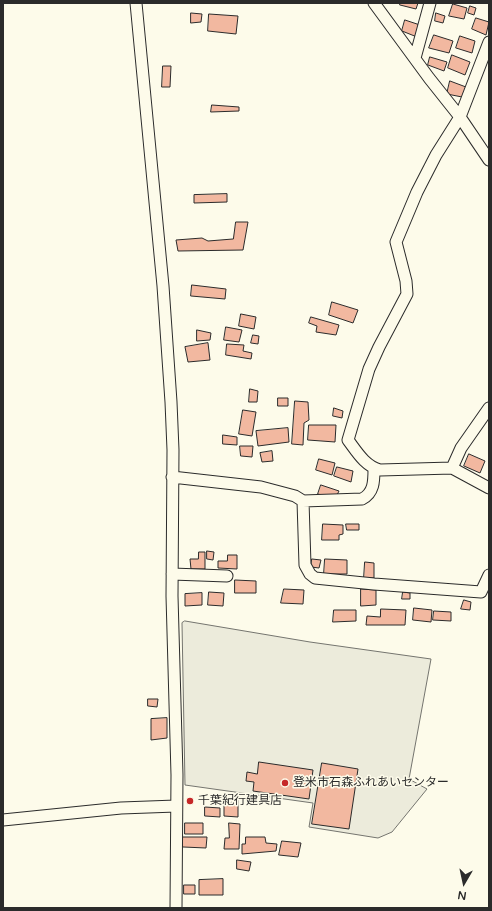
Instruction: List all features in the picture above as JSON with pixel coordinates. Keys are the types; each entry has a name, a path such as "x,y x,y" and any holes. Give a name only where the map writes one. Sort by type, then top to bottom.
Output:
{"street":[{"path":"136,3 163,286 171,402 173,450 172,574 177,760 176,908"},
{"path":"374,3 460,117 489,160"},
{"path":"414,58 430,3"},
{"path":"489,42 460,117 436,155 417,192 396,242 406,281 407,294 369,369 348,440 363,460 374,469 452,468 489,488"},
{"path":"452,468 461,448 489,408"},
{"path":"172,477 261,487 295,496 303,501 362,499 368,496 371,491 374,469"},
{"path":"303,501 305,565 310,574 315,578 481,592 489,575"},
{"path":"172,574 227,576"},
{"path":"3,820 128,808 176,806"}],"shaded area":[{"path":"185,621 310,642 431,659 409,779 427,789 392,832 378,838 309,827 313,803 185,785 182,623"}],"building":[{"path":"400,3 418,3 416,9 400,5"},
{"path":"453,4 467,8 464,19 449,16"},
{"path":"470,6 476,8 474,15 468,13"},
{"path":"191,13 202,14 201,22 191,23"},
{"path":"436,13 445,16 443,23 435,21"},
{"path":"209,14 238,16 236,34 208,31"},
{"path":"476,18 489,22 486,35 472,29"},
{"path":"405,20 420,25 417,37 402,31"},
{"path":"434,35 453,41 449,53 429,48"},
{"path":"460,36 475,41 472,53 456,48"},
{"path":"452,55 470,62 465,75 448,68"},
{"path":"430,57 447,62 444,71 428,65"},
{"path":"163,66 171,66 170,87 162,87"},
{"path":"450,81 466,87 462,97 447,94"},
{"path":"212,105 239,107 239,111 211,112"},
{"path":"227,194 227,202 194,203 194,195"},
{"path":"236,222 248,222 243,250 178,251 176,240 202,238 208,241 233,239"},
{"path":"192,285 226,289 225,299 191,296"},
{"path":"332,302 358,310 353,323 329,315"},
{"path":"241,314 256,317 254,329 239,326"},
{"path":"311,317 339,325 336,335 316,332 317,326 309,323"},
{"path":"226,327 242,330 239,342 224,340"},
{"path":"197,330 211,333 210,340 197,341"},
{"path":"253,335 259,336 258,344 251,343"},
{"path":"208,343 210,360 188,362 185,347"},
{"path":"227,344 244,345 243,351 252,353 251,359 226,355"},
{"path":"250,389 258,391 257,402 249,402"},
{"path":"278,398 288,398 288,406 278,406"},
{"path":"295,401 308,402 309,420 304,423 303,445 292,444"},
{"path":"334,408 343,411 342,418 333,416"},
{"path":"243,410 256,412 252,436 239,434"},
{"path":"309,425 336,425 335,442 308,440"},
{"path":"288,428 289,442 258,446 256,431"},
{"path":"223,435 237,437 237,445 223,444"},
{"path":"240,446 253,446 252,457 241,456"},
{"path":"272,451 273,461 262,462 260,453"},
{"path":"469,454 485,461 480,473 464,466"},
{"path":"319,459 335,463 332,475 316,470"},
{"path":"337,467 353,471 351,482 334,476"},
{"path":"321,485 339,491 335,499 318,494"},
{"path":"323,524 343,525 343,534 339,535 339,540 322,540"},
{"path":"346,524 359,524 359,530 347,530"},
{"path":"207,551 214,552 213,560 207,559"},
{"path":"199,552 205,552 205,569 191,569 190,559 198,559"},
{"path":"228,555 237,555 237,569 218,568 218,561 227,561"},
{"path":"312,559 321,560 319,568 311,567"},
{"path":"325,559 347,560 347,574 324,574"},
{"path":"365,562 374,563 374,578 364,578"},
{"path":"235,580 256,581 256,593 235,593"},
{"path":"284,589 304,590 303,604 281,603"},
{"path":"361,589 376,590 376,605 361,606"},
{"path":"209,592 224,593 223,606 208,605"},
{"path":"403,592 410,593 410,599 402,599"},
{"path":"202,593 202,605 185,606 185,594"},
{"path":"464,600 471,602 470,610 461,609"},
{"path":"414,608 432,610 431,622 413,620"},
{"path":"381,609 406,610 405,625 366,625 367,616 380,617"},
{"path":"334,610 356,610 356,621 333,622"},
{"path":"434,611 451,612 451,621 433,620"},
{"path":"148,699 158,699 157,707 148,706"},
{"path":"167,718 167,738 151,740 151,719"},
{"path":"259,762 313,770 309,799 253,791 254,782 246,781 247,772 257,774"},
{"path":"322,763 358,769 349,829 312,824"},
{"path":"232,797 238,797 238,817 224,816 224,804 232,803"},
{"path":"205,807 220,808 220,817 205,816"},
{"path":"185,823 203,823 203,834 185,834"},
{"path":"229,823 240,824 239,849 224,849 225,838 229,838"},
{"path":"182,837 207,837 206,848 183,847"},
{"path":"246,837 265,837 266,843 277,844 276,851 242,854 242,844 245,844"},
{"path":"282,841 301,843 298,857 279,855"},
{"path":"237,860 251,862 249,871 237,869"},
{"path":"223,879 223,895 199,895 199,880"},
{"path":"184,885 195,885 195,894 184,894"}],"place":[{"name":"登米市石森ふれあいセンター","path":"285,783"},
{"name":"千葉紀行建具店","path":"190,801"}]}
